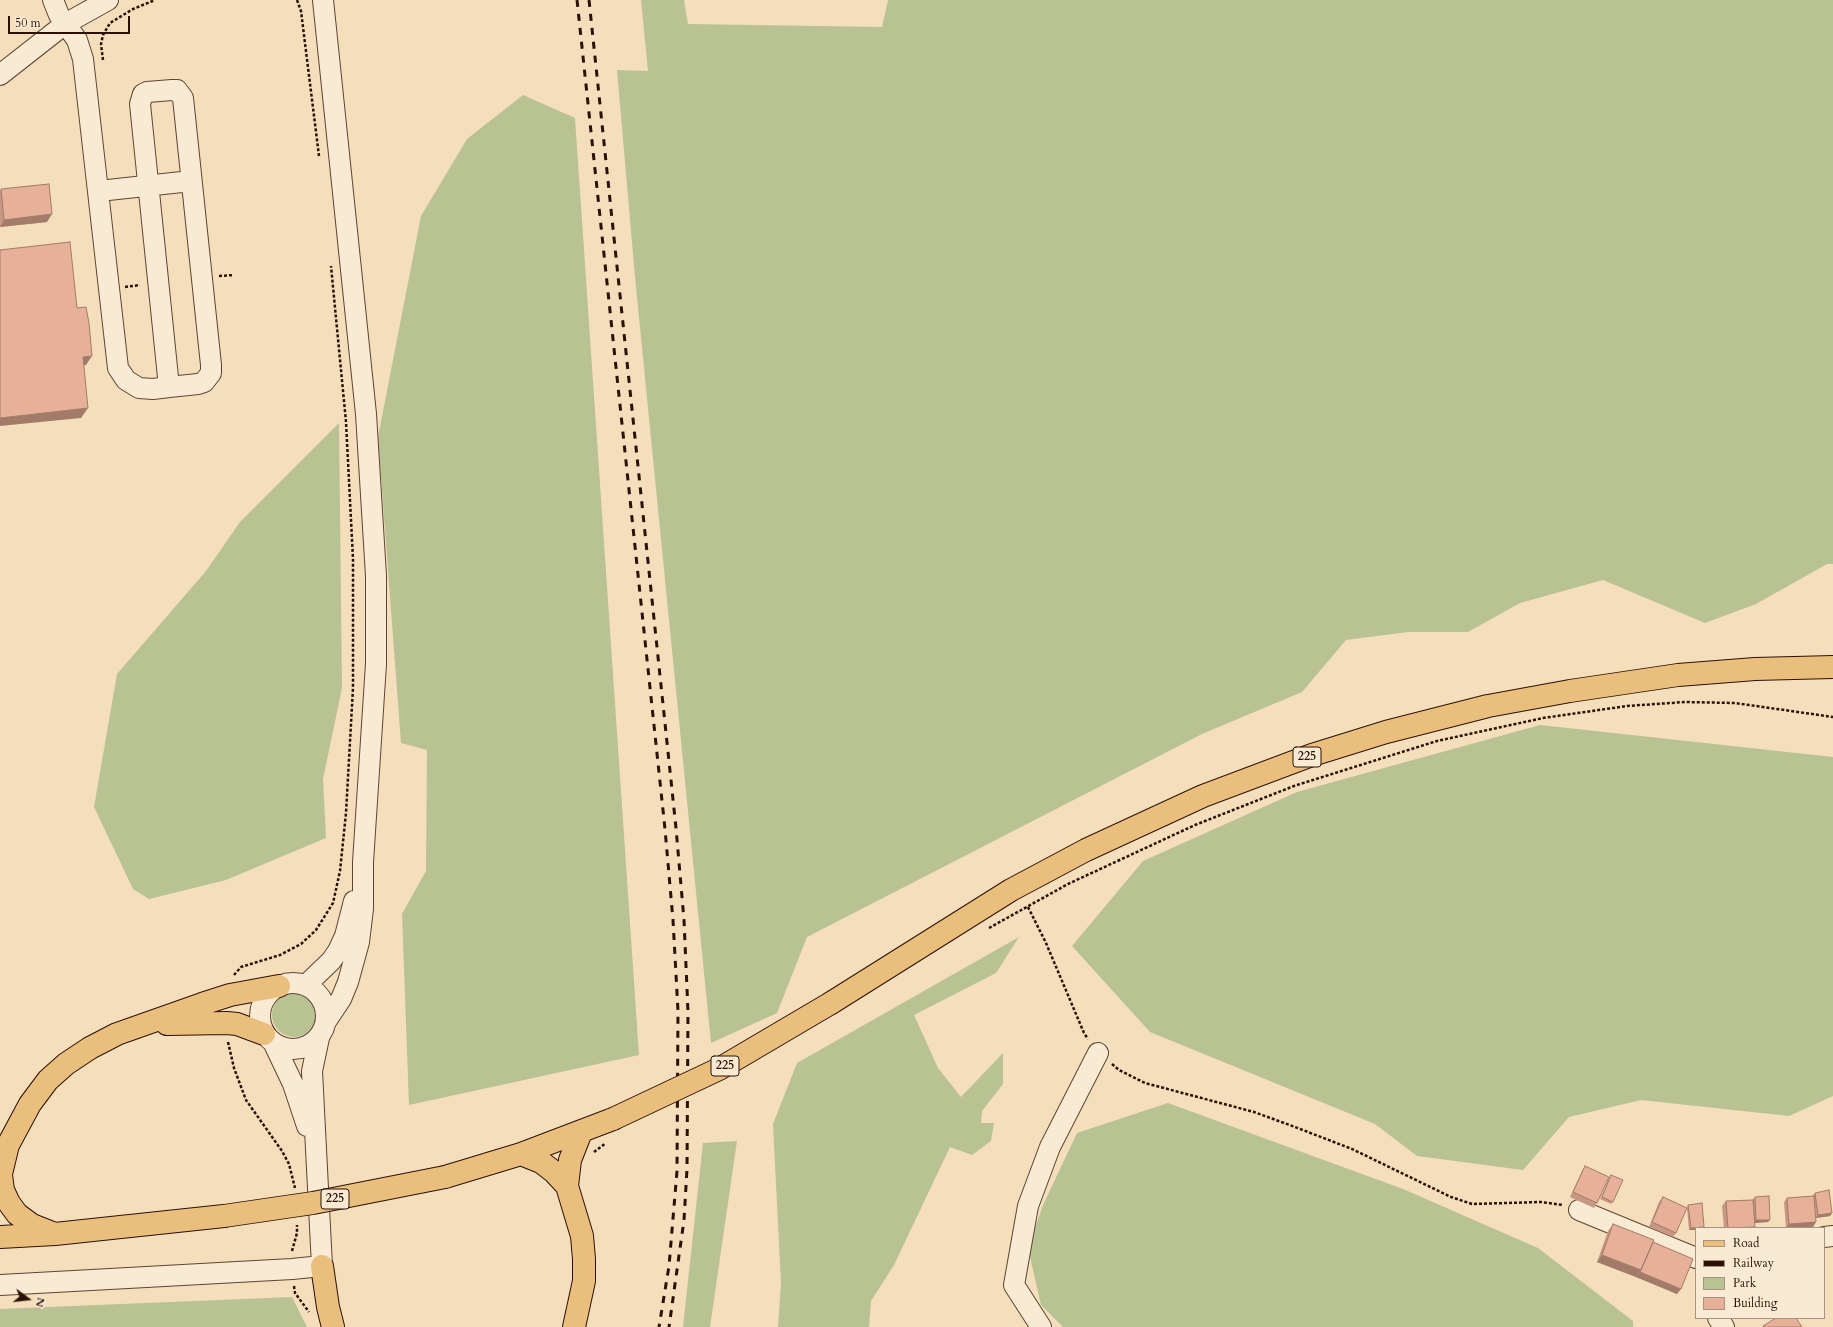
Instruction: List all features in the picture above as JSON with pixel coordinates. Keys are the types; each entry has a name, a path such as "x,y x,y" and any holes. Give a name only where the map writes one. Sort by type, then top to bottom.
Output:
{"main road":[{"name":"225","path":"0,1238 55,1234 224,1216 313,1203 445,1177 521,1154 613,1119 719,1069 831,1003 1011,890 1086,850 1203,796 1312,755 1386,732 1473,710 1570,691 1678,675 1755,669 1833,667"},
{"path":"55,1234 32,1225 18,1214 9,1203 3,1190 1,1177 8,1145 16,1128 30,1104 48,1080 66,1064 90,1048 117,1034 230,995 279,986"},
{"path":"143,1024 237,1024 269,1039"},
{"path":"574,1327 584,1281 584,1259 582,1236 568,1186 570,1160 581,1132"},
{"path":"521,1154 541,1162 568,1186"},
{"path":"322,1266 328,1308 333,1327"}],"street":[{"path":"53,0 59,15 77,40 83,59 118,368 126,380 139,388 153,390 198,384 204,382 211,373 182,98 177,90 147,92 143,94 140,104 169,387"},
{"path":"0,75 65,24 108,0"},
{"path":"269,1039 286,1049 298,1050 310,1046 323,1029 341,999 348,982 359,942 363,909 363,862 376,664 376,576 366,414 323,0"},
{"path":"99,191 191,181"},
{"path":"306,985 331,961 338,951 345,936 363,862"},
{"path":"0,1285 292,1269 322,1266 315,1162 312,1071 313,1058 323,1029 326,1009 322,999 315,991 306,985 293,983 279,986 270,992 263,1001 260,1012 260,1024 293,1084 305,1118 315,1162"},
{"path":"1041,1327 1014,1285 1028,1206 1050,1147 1098,1053"},
{"path":"1579,1210 1695,1258"}],"path":[{"path":"104,67 101,44 105,30 110,23 119,17 155,0"},
{"path":"297,0 301,11 320,160"},
{"path":"230,995 234,975 241,968 280,955 301,944 316,930 333,903 340,872 346,813 353,688 354,559 346,422 330,263"},
{"path":"123,280 124,287"},
{"path":"988,929 1068,884 1195,825 1294,786 1437,741 1543,718 1627,706 1685,702 1735,704 1833,717"},
{"path":"1028,907 1046,943 1084,1033 1098,1053 1118,1070 1146,1083 1254,1112 1294,1127 1352,1149 1451,1197 1472,1204 1541,1202 1560,1204 1579,1210"},
{"path":"227,1023 229,1050 246,1100 282,1151 289,1164 295,1189"},
{"path":"297,1218 297,1233 292,1253 295,1293 310,1314"}],"green space":[{"path":"641,0 684,0 688,24 882,27 888,0 1833,0 1833,564 1827,564 1756,604 1705,623 1603,580 1520,603 1468,632 1408,632 1346,640 1302,692 1202,734 807,937 777,1013 711,1043 635,277 617,70 648,71"},
{"path":"523,95 575,118 639,1055 409,1105 402,914 426,871 427,750 401,743 378,437 421,216 467,139"},
{"path":"339,423 342,688 323,779 326,838 226,880 149,899 133,889 94,807 117,674 206,571 240,522"},
{"path":"1540,725 1833,757 1833,1096 1789,1116 1641,1100 1569,1117 1523,1170 1417,1156 1375,1124 1150,1032 1072,946 1143,861 1297,792"},
{"path":"1019,937 996,973 914,1015 938,1068 961,1097 1003,1053 1003,1084 982,1111 981,1123 994,1123 991,1141 972,1155 950,1147 894,1265 871,1301 869,1327 778,1327 781,1283 773,1124 797,1063"},
{"path":"294,993 306,997 312,1003 316,1015 312,1027 306,1033 294,1037 282,1033 276,1027 272,1015 276,1003 282,997"},
{"path":"1168,1103 1403,1189 1538,1248 1633,1321 1633,1327 1063,1327 1041,1305 1028,1248 1043,1205 1077,1133"},
{"path":"737,1141 710,1327 683,1327 703,1143"},
{"path":"292,1297 307,1327 0,1327 0,1309"}],"building":[{"path":"49,184 52,214 4,220 1,189"},
{"path":"70,242 77,308 86,307 89,323 92,356 83,357 88,408 0,418 0,250"},
{"path":"1585,1166 1609,1177 1597,1203 1573,1192"},
{"path":"1611,1175 1623,1180 1613,1202 1602,1197"},
{"path":"1829,1190 1832,1213 1818,1215 1815,1193"},
{"path":"1769,1196 1770,1220 1756,1220 1755,1197"},
{"path":"1814,1196 1816,1222 1789,1224 1787,1198"},
{"path":"1663,1197 1687,1208 1676,1233 1652,1222"},
{"path":"1753,1200 1755,1227 1728,1227 1726,1201"},
{"path":"1702,1203 1704,1227 1691,1228 1688,1205"},
{"path":"1613,1224 1654,1240 1641,1270 1602,1255"},
{"path":"1653,1242 1693,1259 1681,1289 1640,1272"},
{"path":"1774,1319 1797,1319 1802,1327 1764,1327 1763,1326"}],"railway":[{"path":"577,0 665,829 673,920 678,1011 677,1171 669,1266 659,1327"},
{"path":"589,0 676,828 684,920 688,1012 687,1169 684,1220 669,1327"}]}
